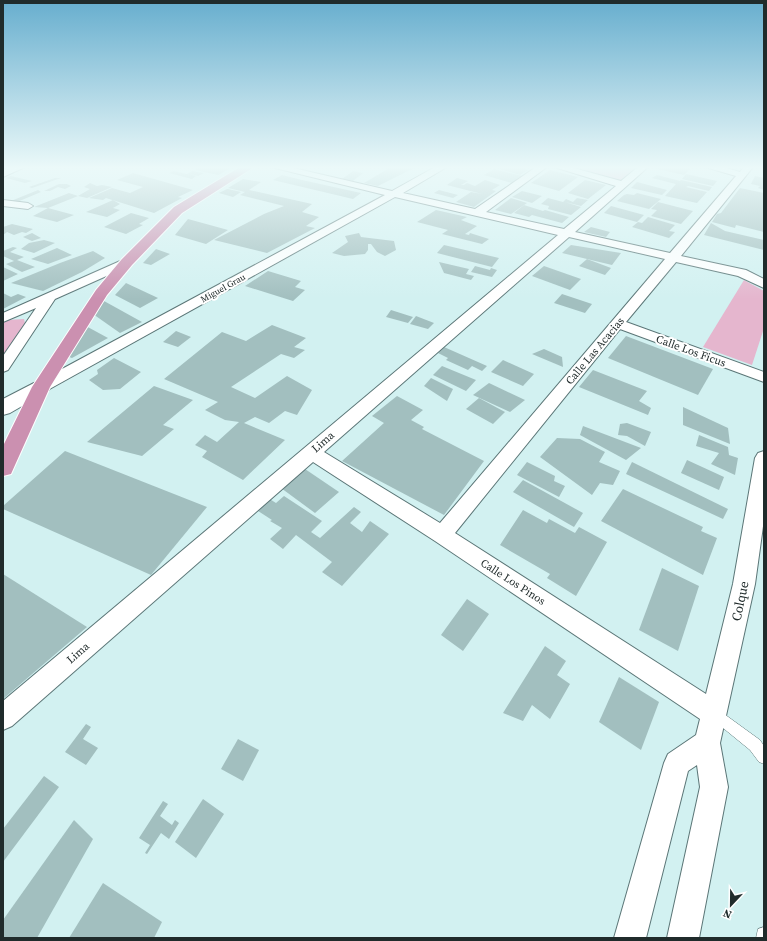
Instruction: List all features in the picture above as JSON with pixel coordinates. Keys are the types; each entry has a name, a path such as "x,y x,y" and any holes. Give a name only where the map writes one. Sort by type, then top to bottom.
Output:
{"highway":[{"path":"3,468 41,387 101,293 127,262 177,211"}],"main road":[{"name":"Miguel Grau","path":"3,408 41,387"}],"street":[{"name":"Miguel Grau","path":"41,387 363,211"},
{"path":"464,211 742,273 764,284"},
{"path":"477,214 481,211"},
{"name":"Lima","path":"3,717 594,211"},
{"name":"Calle Las Acacias","path":"442,536 713,211"},
{"path":"7,316 127,262"},
{"path":"3,366 51,296"},
{"path":"7,316 36,318"},
{"name":"Calle Los Ficus","path":"618,324 764,377"},
{"name":"Calle Los Pinos","path":"311,452 714,714"},
{"name":"Colque","path":"683,938 714,787 707,743 744,584 764,458"},
{"path":"630,938 677,763 707,743"}],"lane":[{"path":"714,714 755,745 764,757"}],"shaded area":[{"path":"744,280 764,291 764,328 752,365 703,347"},
{"path":"24,319 26,328 3,356 3,322 7,320"}],"building":[{"path":"43,211 59,211 74,215 57,222 33,216"},
{"path":"88,211 118,211 107,217 86,212"},
{"path":"147,211 158,211 154,213"},
{"path":"272,211 303,211 302,212 319,217 306,226 315,228 267,253 214,240"},
{"path":"435,211 467,217 461,220 477,226 465,234 469,235 470,233 489,239 482,244 442,234 448,230 417,222"},
{"path":"499,211 515,211 511,214"},
{"path":"517,211 548,211 569,217 562,223 532,215 529,217 514,213"},
{"path":"555,211 576,211 571,215"},
{"path":"606,211 629,211 644,215 637,222 604,213"},
{"path":"656,211 693,211 681,224 651,216"},
{"path":"723,211 764,211 764,232 736,225 735,228 712,222 717,214"},
{"path":"131,213 149,218 139,224 143,225 126,234 104,227"},
{"path":"648,217 675,225 669,231 675,232 669,238 632,227 638,222 642,223"},
{"path":"188,219 228,230 206,244 175,235"},
{"path":"711,223 725,231 764,240 764,250 704,235"},
{"path":"12,224 33,229 26,233 22,232 14,235 7,232 3,235 3,227"},
{"path":"591,227 610,232 606,237 584,232"},
{"path":"32,233 41,238 32,241 23,237"},
{"path":"359,233 361,237 394,241 396,250 385,256 377,252 371,244 368,244 368,250 365,254 344,256 332,253 348,242 345,236"},
{"path":"44,240 55,243 34,253 21,249 29,243"},
{"path":"444,245 499,258 492,267 437,253"},
{"path":"571,245 621,253 612,265 562,253"},
{"path":"13,247 17,248 10,252 24,257 17,260 35,267 22,272 6,264 14,261 3,256 3,251"},
{"path":"57,248 72,255 48,264 31,259"},
{"path":"156,249 170,254 151,265 143,263"},
{"path":"93,251 105,258 82,272 43,291 11,283 60,263"},
{"path":"587,259 611,268 605,275 579,266"},
{"path":"439,262 469,269 466,274 474,276 471,280 444,273"},
{"path":"475,266 490,270 491,268 497,270 492,277 471,272"},
{"path":"544,266 581,279 570,290 532,276"},
{"path":"3,267 18,274 3,281"},
{"path":"268,271 301,281 295,287 305,290 293,301 245,286"},
{"path":"126,283 158,298 140,308 115,295"},
{"path":"3,293 11,297 18,294 26,297 3,309"},
{"path":"562,294 592,304 585,313 554,303"},
{"path":"104,301 142,322 120,333 93,314"},
{"path":"391,310 413,317 408,323 386,317"},
{"path":"416,316 434,323 428,329 410,324"},
{"path":"84,325 108,338 72,358 66,356"},
{"path":"272,325 306,338 294,347 305,350 294,358 281,354 231,387 255,398 287,376 312,390 297,415 285,411 269,423 255,417 244,423 285,440 243,480 202,457 207,451 195,445 205,435 217,442 239,422 225,420 205,410 218,402 164,379 222,332 246,341"},
{"path":"176,331 191,337 178,347 163,342"},
{"path":"626,336 713,369 698,395 608,358"},
{"path":"444,347 487,366 482,371 472,366 468,370 446,360 448,358 438,353"},
{"path":"544,349 562,357 563,367 532,354"},
{"path":"114,358 141,372 120,389 103,390 89,380 98,374 97,370"},
{"path":"503,360 534,374 523,386 491,372"},
{"path":"442,366 476,380 466,391 433,375"},
{"path":"593,370 647,391 639,401 651,408 648,415 579,387"},
{"path":"431,378 453,389 447,401 424,386"},
{"path":"489,383 525,400 510,412 473,395"},
{"path":"154,386 193,400 163,425 174,429 142,456 87,442"},
{"path":"397,396 423,410 411,420 424,427 422,429 484,461 444,515 342,461 384,423 372,416"},
{"path":"479,398 505,412 493,424 466,409"},
{"path":"683,407 728,428 730,444 683,425"},
{"path":"627,423 651,432 645,446 627,436 618,435 620,424"},
{"path":"583,426 641,448 626,460 580,435"},
{"path":"699,435 728,447 729,455 738,458 735,475 711,464 719,453 696,446"},
{"path":"557,438 580,439 605,452 599,462 620,471 613,485 600,483 592,495 540,457"},
{"path":"65,451 207,507 151,575 3,509 3,506"},
{"path":"687,460 724,477 719,490 681,473"},
{"path":"527,462 555,476 554,481 565,486 559,497 517,475"},
{"path":"632,462 728,509 723,519 626,474"},
{"path":"305,469 339,492 315,513 281,488"},
{"path":"523,480 583,513 574,527 513,492"},
{"path":"623,489 703,527 701,531 717,538 703,575 601,521"},
{"path":"284,496 322,521 311,532 320,538 354,507 361,512 350,523 362,532 370,521 389,534 342,586 322,572 332,562 296,535 283,549 270,539 282,528 255,509 268,498 276,503"},
{"path":"523,510 547,523 549,519 575,533 579,527 607,542 576,596 547,578 550,574 500,545"},
{"path":"662,568 699,586 678,651 639,630"},
{"path":"3,574 87,627 3,699"},
{"path":"467,599 489,614 463,651 441,635"},
{"path":"545,646 566,661 557,675 570,684 550,719 532,705 523,721 503,713"},
{"path":"619,677 659,702 641,750 599,722"},
{"path":"86,724 91,727 83,739 98,748 86,765 65,752"},
{"path":"238,739 259,750 243,781 221,769"},
{"path":"44,776 59,787 3,862 3,829"},
{"path":"203,799 224,814 196,858 175,842"},
{"path":"163,801 168,804 160,816 172,825 175,820 179,823 169,839 161,833 147,854 145,853 150,845 139,838"},
{"path":"74,820 93,839 37,938 3,937 3,920"},
{"path":"103,883 162,922 154,938 69,938"}]}
